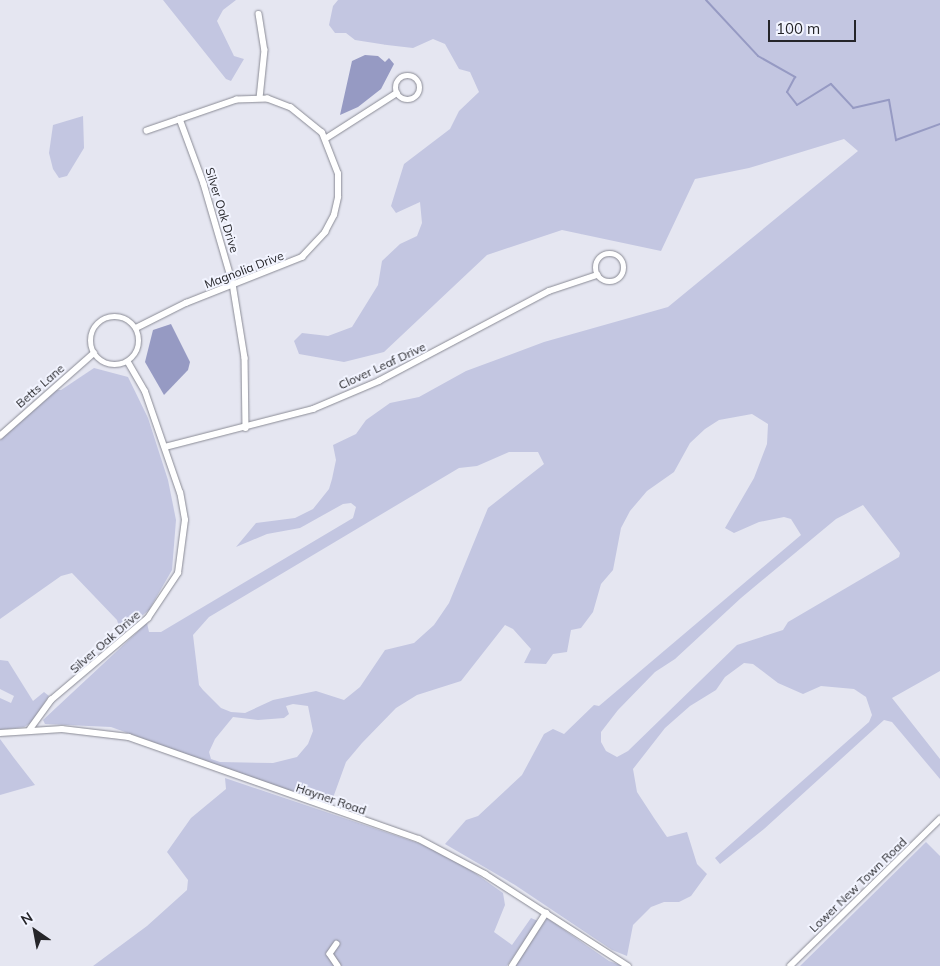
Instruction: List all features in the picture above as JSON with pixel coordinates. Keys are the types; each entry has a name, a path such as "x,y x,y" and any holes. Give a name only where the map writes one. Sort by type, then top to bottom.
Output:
{"street":[{"path":"259,14 265,50 260,98"},
{"path":"412,76 418,82 418,93 413,98 405,99 397,93 396,84 401,78 412,76"},
{"path":"325,139 397,93"},
{"name":"Magnolia Drive","path":"136,328 233,284 287,266 308,252 325,232 334,215 338,174 325,139 303,116 260,98 237,100 147,131"},
{"name":"Silver Oak Drive","path":"180,119 204,184 233,284 245,358 246,428"},
{"name":"Clover Leaf Drive","path":"614,255 622,261 623,271 615,281 605,282 597,276 596,266 601,257 614,255"},
{"name":"Clover Leaf Drive","path":"165,447 246,428 313,409 379,380 549,291 597,276"},
{"path":"122,317 136,328 140,345 128,362 106,364 94,353 92,333 101,321 122,317"},
{"name":"Betts Lane","path":"0,436 94,353"},
{"name":"Silver Oak Drive","path":"30,730 52,700 148,618 178,573 185,520 165,447 145,392 128,362"},
{"name":"Hayner Road","path":"0,733 30,730 87,730 129,737 419,839 451,854 628,966"},
{"name":"Lower New Town Road","path":"790,966 940,819"},
{"path":"512,966 546,913"},
{"path":"337,944 330,952 338,966"}],"shaded area":[{"path":"163,0 236,0 223,10 217,21 234,56 244,59 231,81 226,79"},
{"path":"338,0 940,0 940,671 892,698 940,759 940,779 892,722 884,720 764,829 720,864 715,858 869,722 872,715 866,697 854,689 821,686 803,694 778,683 753,664 744,663 725,677 716,690 690,706 665,728 633,769 637,792 667,837 687,832 697,864 707,874 691,896 679,902 664,902 651,907 633,925 627,956 612,950 515,885 445,844 466,820 478,816 522,775 544,734 553,729 564,734 594,705 599,706 801,535 791,519 784,517 759,522 734,533 725,528 754,478 767,444 768,424 752,414 719,420 705,429 690,443 674,472 647,491 630,511 621,528 613,570 601,584 593,612 581,628 571,630 567,652 553,654 546,664 524,663 531,649 513,629 505,625 461,681 417,695 396,708 362,743 346,762 330,806 111,727 45,724 43,720 147,623 149,632 161,632 353,518 356,507 351,503 343,504 300,528 267,534 236,547 256,523 295,518 313,509 329,489 336,460 333,445 356,434 366,420 390,403 419,397 466,371 544,342 668,307 858,151 844,139 749,168 695,179 661,251 562,230 487,255 384,352 344,362 299,354 294,341 302,333 328,336 352,327 378,285 382,261 400,244 417,236 422,223 420,202 396,213 391,206 404,164 450,129 459,111 479,92 470,72 459,69 445,44 433,39 413,48 355,40 346,33 335,33 329,25 333,6","holes":["509,452 538,452 544,464 488,508 449,603 434,625 414,643 385,650 360,687 344,700 316,691 273,700 245,713 231,712 221,708 199,685 193,635 209,617 459,468 477,466","863,505 900,553 899,557 788,622 783,630 737,645 628,751 617,757 606,751 601,742 601,732 618,710 655,672 675,659 741,598 836,519","293,704 308,706 313,731 308,744 297,757 273,763 220,762 211,759 209,752 215,739 233,717 258,720 284,718 289,714 286,706"]},
{"path":"365,55 378,56 385,62 389,58 394,64 381,89 358,107 340,115 352,61"},
{"path":"83,116 84,148 67,176 59,178 53,169 49,153 53,125"},
{"path":"171,324 190,362 188,370 164,395 145,362 153,330"},
{"path":"94,368 128,377 148,418 168,480 176,520 172,570 149,610 121,633 117,620 72,573 61,576 0,619 0,440 54,390 61,390"},
{"path":"0,660 8,661 33,701 44,692 49,696 31,723 24,727 0,730 0,698 11,703 14,696 0,689"},
{"path":"0,739 14,758 35,785 0,795"},
{"path":"225,778 421,844 458,861 503,893 505,905 494,932 512,945 531,918 538,921 507,966 93,966 147,926 187,890 188,880 167,852 191,818 226,789"},
{"path":"926,842 940,856 940,966 800,966"},
{"path":"547,918 609,961 623,966 515,966"}],"waterway":[{"path":"706,0 758,56 795,77 787,92 797,105 831,84 853,108 889,100 896,140 940,124"}]}
